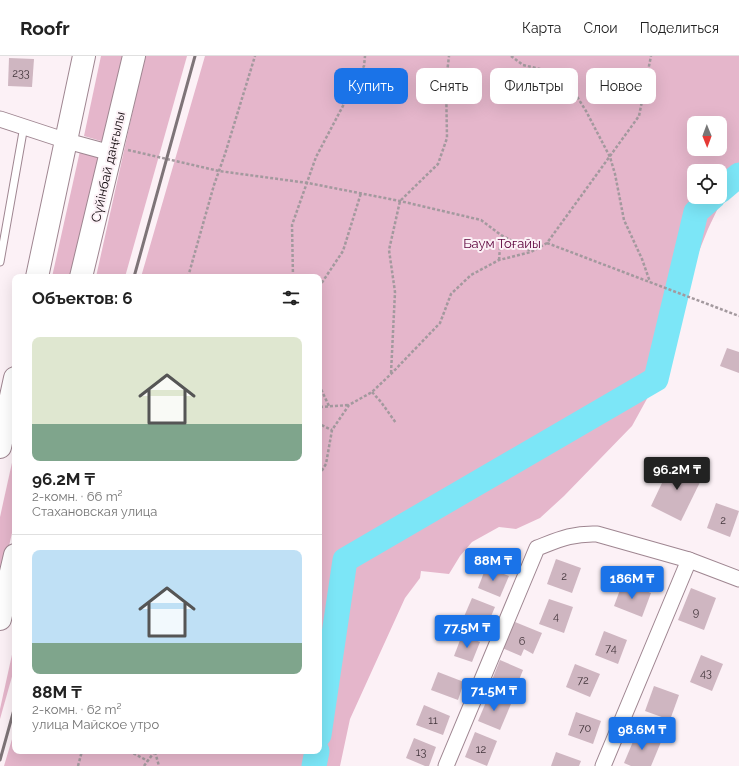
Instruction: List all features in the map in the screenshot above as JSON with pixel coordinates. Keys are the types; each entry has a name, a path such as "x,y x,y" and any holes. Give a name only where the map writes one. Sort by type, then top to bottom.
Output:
{"main road":[{"path":"38,274 84,56"},
{"name":"Сүйінбай даңғылы","path":"83,274 134,56"},
{"path":"1,436 12,390"},
{"path":"0,619 12,568"}],"street":[{"path":"0,119 67,141 112,150"},
{"path":"446,766 537,548 569,536 583,533 597,534 688,560 739,579"},
{"path":"603,766 688,560"}],"lane":[{"path":"0,262 24,126"}],"path":[{"path":"189,274 255,56"},
{"path":"293,274 292,225 316,157 364,66 365,56"},
{"path":"391,374 395,292 389,250 400,201 438,164 447,138 446,82 449,56"},
{"path":"511,56 523,65 540,69 571,87 586,110 610,157 616,174 624,220 642,259 650,282"},
{"path":"322,470 326,464 332,430 349,405 372,392 440,323 451,294 471,274 498,260 531,252 547,244 639,116 651,56"},
{"path":"112,150 219,171 308,183 400,201 480,220 501,235 531,252"},
{"path":"322,282 343,251 361,194"},
{"path":"498,260 501,235"},
{"path":"547,244 739,316"},
{"path":"322,391 329,406"},
{"path":"372,392 396,423"},
{"path":"322,407 349,405"},
{"path":"322,425 332,430"},
{"path":"78,766 81,754"},
{"path":"134,754 148,762"},
{"path":"156,754 160,766"},
{"path":"144,766 152,755"}],"green space":[{"path":"101,56 122,56 104,142 84,136"},
{"path":"145,56 187,56 126,274 97,274"},
{"name":"Баум Тоғайы","path":"205,56 739,56 739,164 727,189 727,164 687,164 687,204 720,204 708,229 664,338 654,386 632,426 564,496 540,518 516,529 499,527 472,542 460,556 449,574 421,571 420,578 405,598 350,719 340,766 4,766 12,739 12,754 322,754 322,274 142,274"},
{"path":"80,151 99,156 72,274 53,274"},
{"path":"12,463 12,533 0,585 0,517"},
{"path":"12,655 12,677 0,719 0,709"}],"building":[{"path":"9,58 34,59 32,87 8,86"},
{"path":"727,348 739,352 739,373 720,366"},
{"path":"672,462 703,476 681,521 651,506"},
{"path":"716,503 739,511 730,537 707,528"},
{"path":"556,559 581,568 572,593 547,584"},
{"path":"486,567 509,576 500,597 478,588"},
{"path":"623,582 651,593 642,617 614,606"},
{"path":"691,588 716,598 704,630 678,620"},
{"path":"472,598 495,607 486,628 463,619"},
{"path":"549,599 573,607 564,633 539,624"},
{"path":"515,622 542,633 533,654 524,649 521,656 502,648"},
{"path":"604,631 627,640 618,664 595,655"},
{"path":"462,635 480,642 472,662 454,656"},
{"path":"701,655 723,664 712,691 690,682"},
{"path":"500,660 523,670 513,695 490,685"},
{"path":"575,664 600,674 590,697 566,687"},
{"path":"438,672 464,682 458,700 431,690"},
{"path":"654,686 679,695 670,720 645,711"},
{"path":"489,695 511,704 500,730 478,721"},
{"path":"424,705 450,716 443,735 416,725"},
{"path":"576,712 601,721 593,744 568,735"},
{"path":"475,732 497,741 487,766 465,757"},
{"path":"637,732 661,742 651,766 631,766 624,763"},
{"path":"414,738 436,747 429,766 425,766 406,758"},
{"path":"556,752 581,761 579,766 551,766"}],"waterway":[{"path":"727,185 739,175"},
{"path":"322,715 345,560 656,379 696,212 705,204"},
{"path":"314,766 316,754"}],"railway":[{"path":"135,274 195,56"},
{"path":"0,760 12,717"}]}
